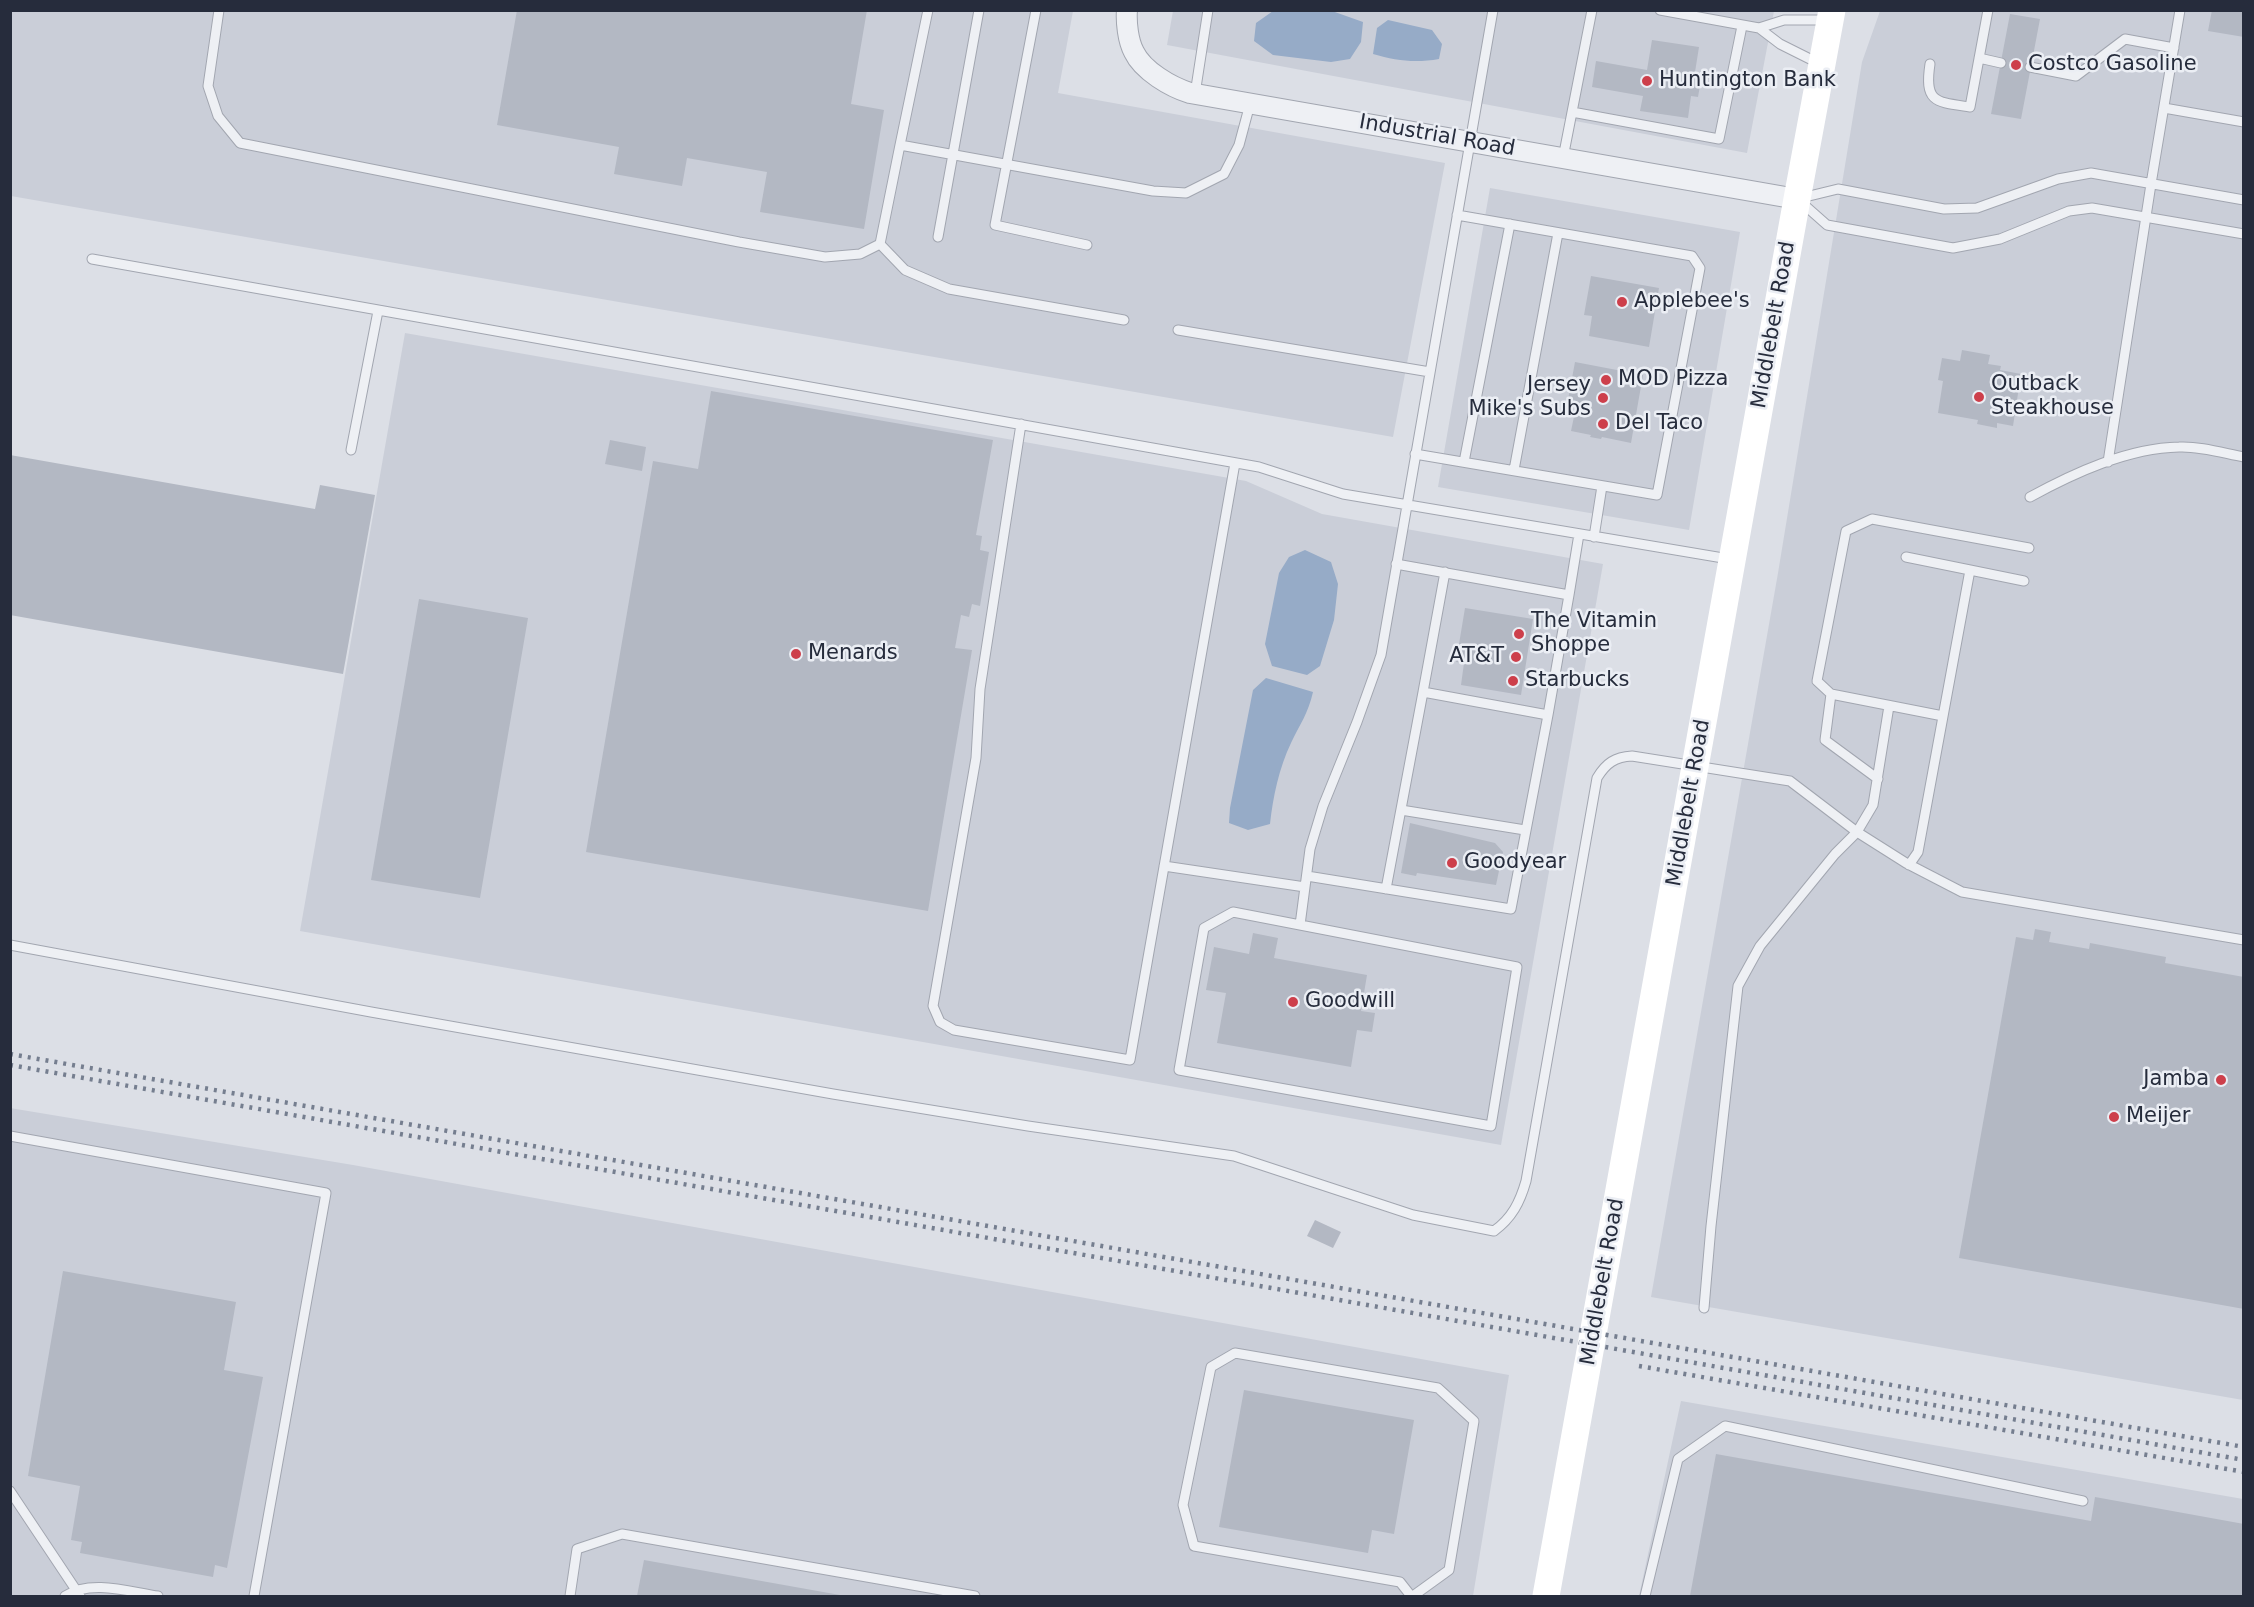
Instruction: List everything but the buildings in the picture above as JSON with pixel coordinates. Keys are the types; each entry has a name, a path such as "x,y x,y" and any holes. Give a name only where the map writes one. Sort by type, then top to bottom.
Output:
{"main road":[{"name":"Middlebelt Road","path":"1546,1596 1832,15"}],"street":[{"name":"Industrial Road","path":"1127,10 1134,52 1161,80 1174,88 1195,94 1797,199"}],"lane":[{"path":"219,10 208,86 218,116 240,143 728,240 825,257 860,254 880,243 928,10"},
{"path":"938,237 980,10"},
{"path":"1036,10 995,225 1087,245"},
{"path":"1195,94 1208,10"},
{"path":"1300,925 1311,849 1323,806 1381,655 1493,10"},
{"path":"1563,158 1592,10"},
{"path":"1660,10 1759,28 1784,20 1832,15"},
{"path":"1930,64 1927,82 1930,94 1940,101 1970,107 1988,10"},
{"path":"2108,462 2180,10"},
{"path":"1572,112 1719,139 1742,26"},
{"path":"1759,28 1780,44 1822,65"},
{"path":"2030,67 2076,76 2126,39 2174,48"},
{"path":"1979,58 2001,63"},
{"path":"900,145 1153,191 1186,193 1224,174 1239,145 1250,104"},
{"path":"2164,108 2244,122"},
{"path":"1797,199 1838,189 1944,209 1977,208 2058,179 2091,173 2244,200"},
{"path":"1797,199 1827,225 1953,248 2000,239 2069,211 2092,208 2244,234"},
{"path":"1415,454 1657,495 1700,268 1692,256 1457,215"},
{"path":"1464,462 1510,224"},
{"path":"1514,470 1558,233"},
{"path":"880,243 905,270 949,289 1124,320"},
{"path":"92,259 1259,467 1343,494 1732,560"},
{"path":"351,450 378,311"},
{"path":"1178,330 1430,372"},
{"path":"1021,424 979,695 976,758 933,1006 940,1022 954,1030 1130,1060 1236,463"},
{"path":"2030,497 2108,462 2145,450 2181,447 2244,457"},
{"path":"1594,537 1602,486"},
{"path":"1943,716 1831,694 1817,681 1846,531 1872,519 2029,548"},
{"path":"1307,876 1511,909 1580,534"},
{"path":"1906,557 2024,581"},
{"path":"1396,564 1569,595"},
{"path":"1909,865 1918,852 1970,570"},
{"path":"1386,889 1445,572"},
{"path":"1423,692 1548,716"},
{"path":"1831,694 1825,740 1878,779"},
{"path":"1704,1308 1738,986 1760,946 1835,854 1857,832 1873,805 1889,706"},
{"path":"10,945 822,1092 1028,1126 1234,1156 1413,1215 1494,1231 1511,1216 1526,1181 1597,778 1608,763 1624,757 1790,781 1857,832 1909,865 1962,892 2244,940"},
{"path":"1401,810 1525,830"},
{"path":"1164,866 1305,887"},
{"path":"1233,912 1300,925 1517,967 1491,1126 1179,1070 1204,928 1233,912"},
{"path":"10,1136 326,1193 254,1596"},
{"path":"1235,1353 1438,1388 1474,1421 1449,1570 1412,1596 1400,1582 1194,1546 1183,1505 1211,1367 1235,1353"},
{"path":"1645,1596 1678,1459 1725,1426 2083,1501"},
{"path":"10,1491 78,1593"},
{"path":"570,1596 577,1549 622,1534 975,1596"},
{"path":"65,1596 112,1588 158,1596"}],"shaded area":[{"path":"10,11 1073,11 1058,93 1445,163 1393,437 11,196"},
{"path":"1173,11 1774,11 1747,153 1167,45"},
{"path":"1880,11 2243,11 2243,1400 1651,1297 1778,573 1862,62"},
{"path":"1490,188 1740,232 1689,530 1438,487"},
{"path":"405,333 1246,481 1322,514 1603,564 1501,1145 300,931"},
{"path":"10,1108 353,1165 1509,1375 1473,1596 11,1596"},
{"path":"1681,1401 2243,1499 2243,1596 1639,1596"}],"water":[{"path":"1273,11 1332,11 1363,22 1361,42 1350,59 1331,62 1273,55 1254,41 1256,23"},
{"path":"1388,20 1432,30 1442,44 1439,59 1406,61 1373,54 1377,28"},
{"path":"1305,550 1331,562 1338,584 1334,620 1320,666 1307,675 1272,666 1265,644 1279,573 1289,557"},
{"path":"1266,678 1313,692 1306,713 1283,762 1270,824 1248,830 1229,823 1230,808 1253,690"}],"railway":[{"path":"10,1054 2244,1447"},
{"path":"10,1065 2244,1460"},
{"path":"1639,1366 2244,1472"}],"place":[{"name":"Costco Gasoline","path":"2016,65"},
{"name":"Huntington Bank","path":"1647,81"},
{"name":"Applebee's","path":"1622,302"},
{"name":"MOD Pizza","path":"1606,380"},
{"name":"Outback Steakhouse","path":"1979,397"},
{"name":"Jersey Mike's Subs","path":"1603,398"},
{"name":"Del Taco","path":"1603,424"},
{"name":"The Vitamin Shoppe","path":"1519,634"},
{"name":"Menards","path":"796,654"},
{"name":"AT&T","path":"1516,657"},
{"name":"Starbucks","path":"1513,681"},
{"name":"Goodyear","path":"1452,863"},
{"name":"Goodwill","path":"1293,1002"},
{"name":"Jamba","path":"2221,1080"},
{"name":"Meijer","path":"2114,1117"}]}
